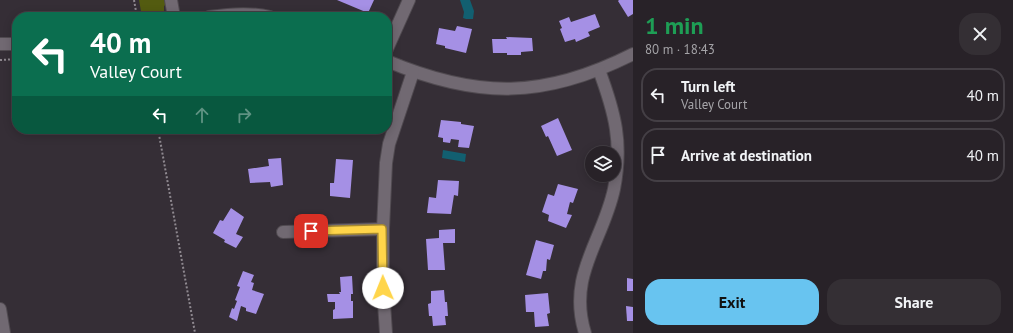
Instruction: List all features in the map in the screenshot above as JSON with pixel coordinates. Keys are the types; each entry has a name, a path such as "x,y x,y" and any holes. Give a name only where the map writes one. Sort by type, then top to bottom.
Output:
{"street":[{"path":"171,0 173,12"},
{"path":"392,38 409,0"},
{"path":"0,44 12,44"},
{"path":"392,63 413,72 460,85 506,89 558,84 599,70 633,54"},
{"path":"585,333 580,309 582,278 586,264 606,216 614,190 618,161 616,124 610,100 599,70"},
{"path":"386,333 383,288 382,229 384,182 389,144 413,72"},
{"path":"283,232 382,229"},
{"path":"0,309 4,333"}],"path":[{"path":"134,0 136,12"},
{"path":"0,60 12,59"},
{"path":"159,134 195,333"}],"green space":[{"path":"139,0 172,0 164,6 164,12 141,12"}],"water":[{"path":"460,0 470,0 474,11 473,19 463,18 464,12"},
{"path":"443,150 466,154 465,162 442,158"}],"building":[{"path":"337,0 374,0 368,12"},
{"path":"633,0 633,14 628,17 618,1"},
{"path":"595,14 600,27 588,32 590,36 576,42 575,39 565,42 560,29 562,28 559,21 569,17 571,22"},
{"path":"457,26 472,29 466,53 445,48 445,46 436,44 439,28 455,31"},
{"path":"506,37 532,38 533,51 521,52 521,55 493,53 492,39 507,39"},
{"path":"558,118 572,150 557,156 548,136 546,137 541,126"},
{"path":"441,120 461,122 461,124 474,126 469,148 458,147 459,140 451,139 450,143 443,142 443,138 438,137"},
{"path":"281,158 283,185 271,187 270,182 250,183 248,169 269,166 268,159"},
{"path":"336,159 353,160 350,198 330,196 330,183 334,183"},
{"path":"438,180 459,181 458,196 454,195 451,214 427,213 429,197 436,198"},
{"path":"558,184 578,189 573,203 570,202 567,214 572,215 566,228 548,221 549,215 542,212 548,194 554,196"},
{"path":"231,208 244,217 236,234 243,237 236,248 224,242 225,240 213,233 220,220 223,221"},
{"path":"455,229 455,243 443,243 445,270 428,270 426,239 439,238 439,230"},
{"path":"536,240 554,245 550,260 547,259 546,271 543,271 541,279 526,275"},
{"path":"243,271 254,275 251,282 254,283 252,290 264,294 256,314 246,311 246,308 241,306 237,321 229,317 232,308 234,309 237,301 235,300 240,287 237,286"},
{"path":"352,276 353,294 351,294 351,301 353,301 353,318 333,319 335,302 328,302 327,294 340,294 340,277"},
{"path":"627,278 633,279 633,291 627,291"},
{"path":"444,290 448,316 445,316 446,325 433,326 432,316 429,316 428,304 431,303 431,291"},
{"path":"548,293 550,313 547,314 549,326 535,327 534,312 526,312 525,295"},
{"path":"626,306 633,307 633,321 627,321"}],"route":[{"path":"311,231 382,229 383,288"}]}
